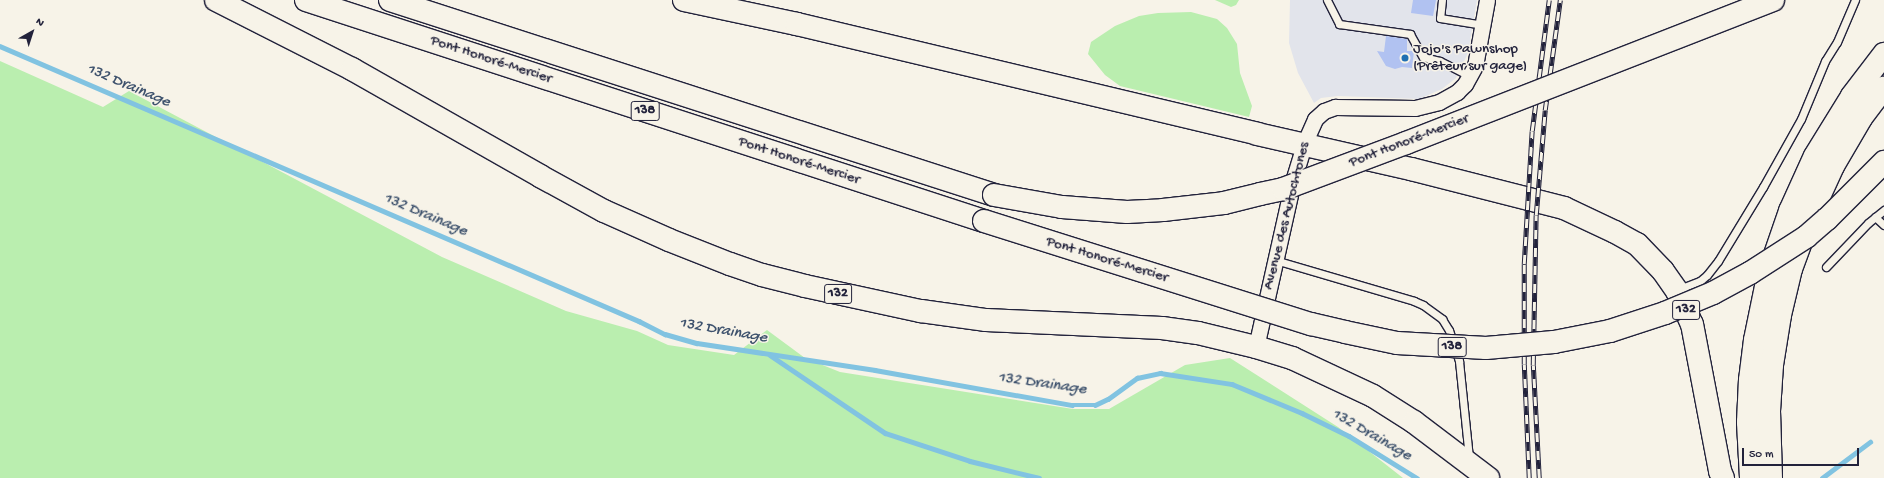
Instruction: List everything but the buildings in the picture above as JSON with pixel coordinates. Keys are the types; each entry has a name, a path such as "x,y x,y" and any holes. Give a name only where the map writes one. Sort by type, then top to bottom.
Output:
{"highway":[{"name":"132","path":"216,0 352,69 533,173 604,211 669,240 756,273 851,297 921,311 986,320 1162,328 1198,333 1256,347 1292,358 1373,396 1414,422 1470,470 1488,478"},
{"name":"Pont Honoré-Mercier","path":"306,0 984,221 1296,319 1345,332 1397,343 1486,348 1554,342 1610,331 1665,313 1713,293 1750,274 1806,237 1837,209 1884,162"},
{"name":"Pont Honoré-Mercier","path":"390,0 994,195 1062,207 1127,212 1162,210 1224,203 1283,189 1773,0"},
{"name":"132","path":"684,0 797,24 1304,144 1564,208 1637,244 1663,271 1677,291 1692,324 1721,476"},
{"path":"1751,478 1748,422 1750,380 1755,340 1769,272 1790,211 1815,156 1852,96 1884,54"},
{"path":"1772,478 1769,411 1772,365 1780,315 1791,269 1812,212 1833,166 1861,118 1884,88"}],"street":[{"name":"Avenue des Autochtones","path":"1256,347 1293,181 1304,144 1315,118 1329,109 1357,106 1414,108 1448,98 1457,92 1470,76 1478,55 1487,0"}],"lane":[{"path":"1327,0 1339,24 1410,34 1423,57 1440,61 1470,76"},
{"path":"1442,0 1440,18 1483,25"},
{"path":"1677,291 1700,281 1707,275 1718,261 1763,188 1801,119 1826,61 1837,42 1855,0"},
{"path":"1826,267 1875,217 1884,210"},
{"path":"1875,217 1884,225"},
{"path":"1275,260 1414,301 1423,305 1442,319 1449,330 1459,361 1470,470"}],"shaded area":[{"path":"1290,0 1477,0 1468,53 1456,78 1442,89 1419,99 1338,96 1321,98 1314,103 1298,73 1289,43"}],"green space":[{"path":"1215,0 1239,0 1236,5 1231,7"},
{"path":"1191,12 1217,19 1227,28 1237,44 1240,73 1252,106 1249,117 1120,86 1105,75 1088,54 1091,42 1115,26 1139,16 1158,13"},
{"path":"0,61 103,107 129,91 442,257 566,311 637,331 668,345 734,355 767,330 805,358 840,372 1073,409 1109,409 1185,365 1230,358 1338,427 1403,478 0,478"}],"waterway":[{"name":"132 Drainage","path":"0,46 639,321 665,334 697,343 875,370 1072,405 1095,405 1108,399 1137,378 1160,373 1232,384 1302,413 1349,436 1417,478"},
{"path":"770,355 885,433 970,461 1039,478"},
{"name":"132 Drainage","path":"1822,478 1870,442"}],"railway":[{"path":"1529,478 1524,364 1524,264 1532,131 1549,0"},
{"path":"1539,478 1533,365 1536,215 1545,110 1560,0"}],"place":[{"name":"Jojo's Pawnshop (Prêteur sur gage)","path":"1405,58"}]}
